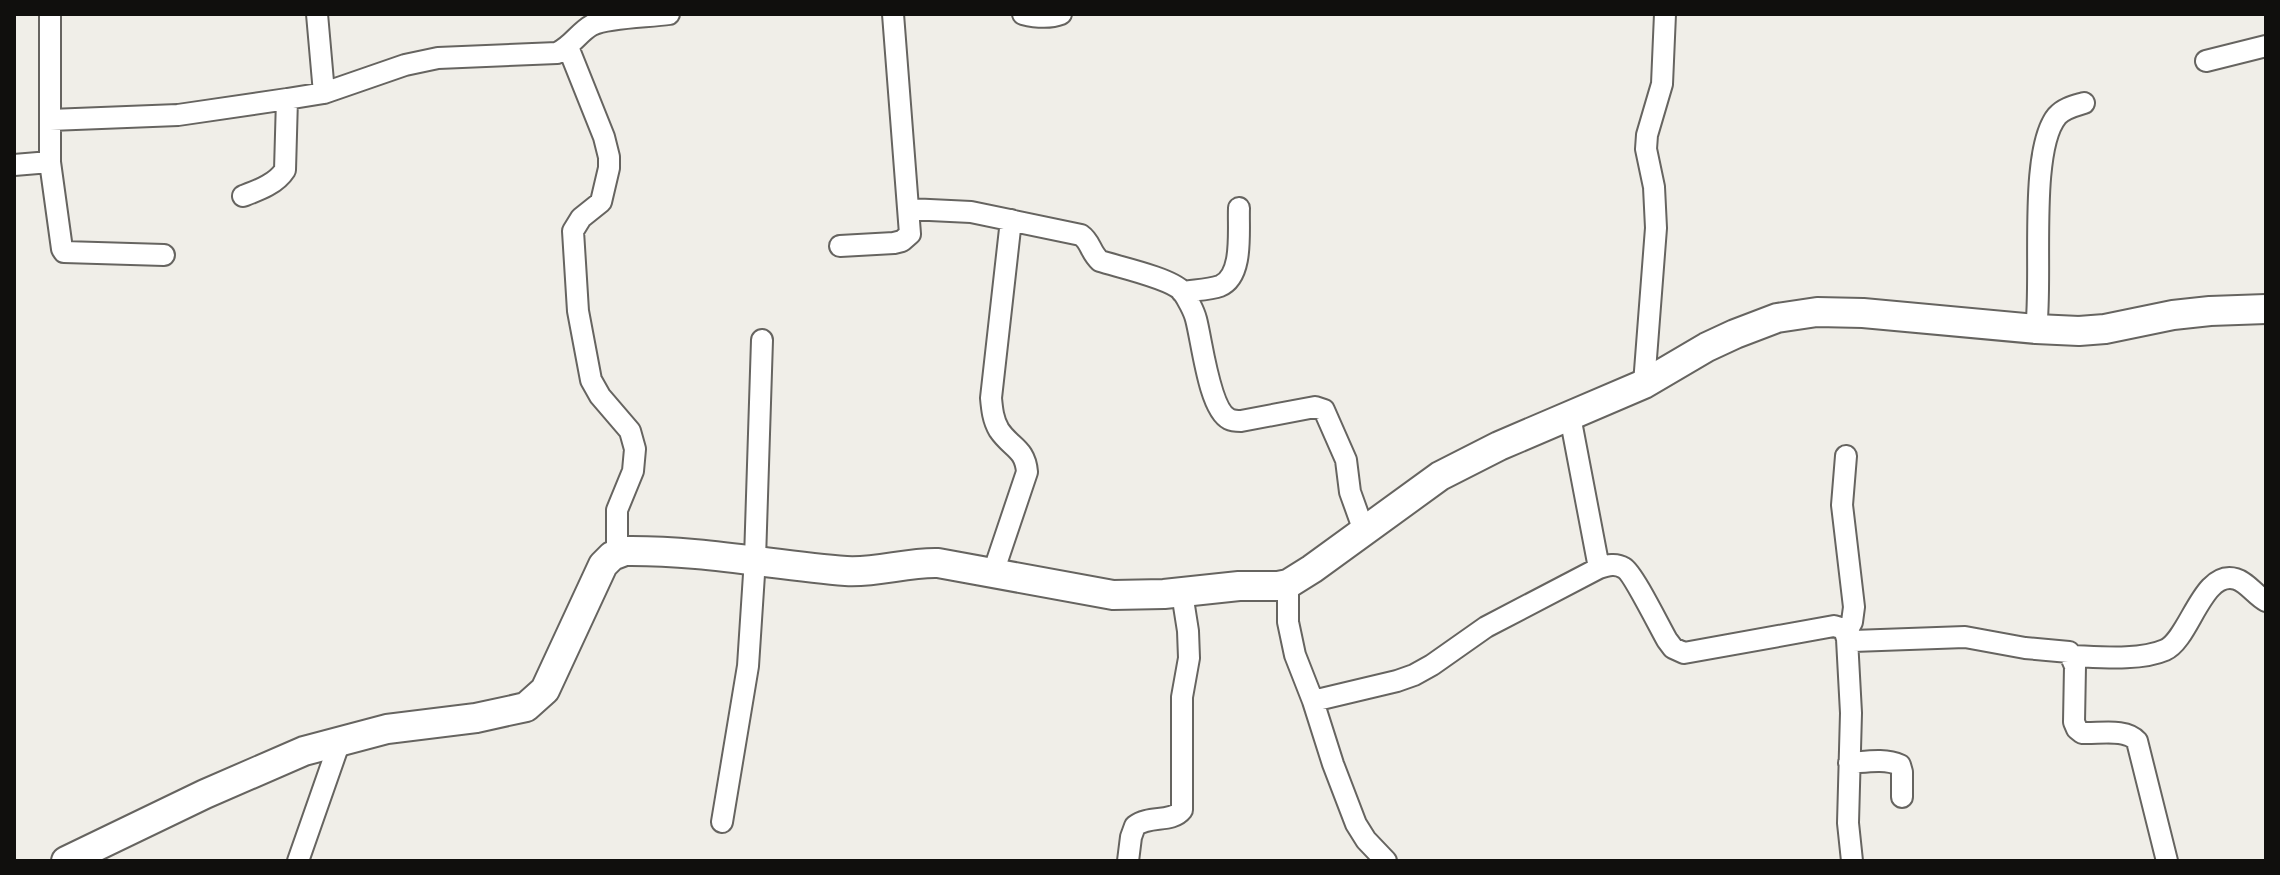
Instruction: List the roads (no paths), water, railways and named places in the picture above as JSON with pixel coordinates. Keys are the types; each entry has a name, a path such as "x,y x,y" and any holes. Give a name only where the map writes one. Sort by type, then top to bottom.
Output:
{"street":[{"path":"50,14 50,162 62,249 64,252 164,255"},
{"path":"317,14 324,93"},
{"path":"50,120 178,115 324,93 405,65 438,58 557,53 590,26 669,14"},
{"path":"840,246 894,243 910,234 893,14"},
{"path":"1023,14 1034,17 1061,14"},
{"path":"1644,384 1656,228 1647,135 1662,84 1665,14"},
{"path":"2206,61 2266,46"},
{"path":"568,47 609,157 601,202 581,218 573,231 578,311 591,380 600,396 630,431 635,449 633,471 617,510 617,554"},
{"path":"243,196 261,190 282,176 285,170 287,99"},
{"path":"2036,329 2042,155 2048,132 2057,116 2068,107 2084,103"},
{"path":"14,165 50,162"},
{"path":"1182,292 1219,287 1229,281 1237,270 1239,208"},
{"path":"909,209 971,212 1081,235 1087,239 1092,255 1100,261 1171,283 1182,292 1196,318 1211,386 1223,414 1231,421 1315,407 1324,410 1346,460 1350,492 1364,531"},
{"path":"993,573 1027,472 1024,456 999,429 991,398 1011,220"},
{"path":"66,861 270,764 304,751 387,729 476,718 526,707 545,690 603,565 625,551 755,559 848,571 868,571 916,562 938,563 1113,595 1182,593 1239,586 1268,587 1288,584 1312,569 1440,476 1499,446 1644,384 1707,347 1777,318 1817,312 1863,313 2079,331 2173,315 2266,309"},
{"path":"722,822 748,666 755,559 762,340"},
{"path":"1570,416 1599,568"},
{"path":"1846,456 1842,505 1854,607 1846,636"},
{"path":"1313,701 1414,675 1486,627 1612,564 1625,568 1635,580 1667,640 1673,648 1684,653 1834,626 1844,629 1846,636 1851,713 1848,823 1852,861"},
{"path":"2072,656 2143,655 2168,650 2212,585 2230,578 2238,579 2266,601"},
{"path":"1288,584 1288,622 1295,655 1356,824 1386,861"},
{"path":"1128,861 1135,826 1148,820 1176,817 1182,810 1182,697 1189,658 1182,593"},
{"path":"1846,636 1867,642 1965,637 2069,652 2075,666 2074,722 2077,729 2082,733 2125,733 2137,741 2167,861"},
{"path":"298,861 340,741"},
{"path":"1849,763 1884,761 1900,765 1902,797"}]}
